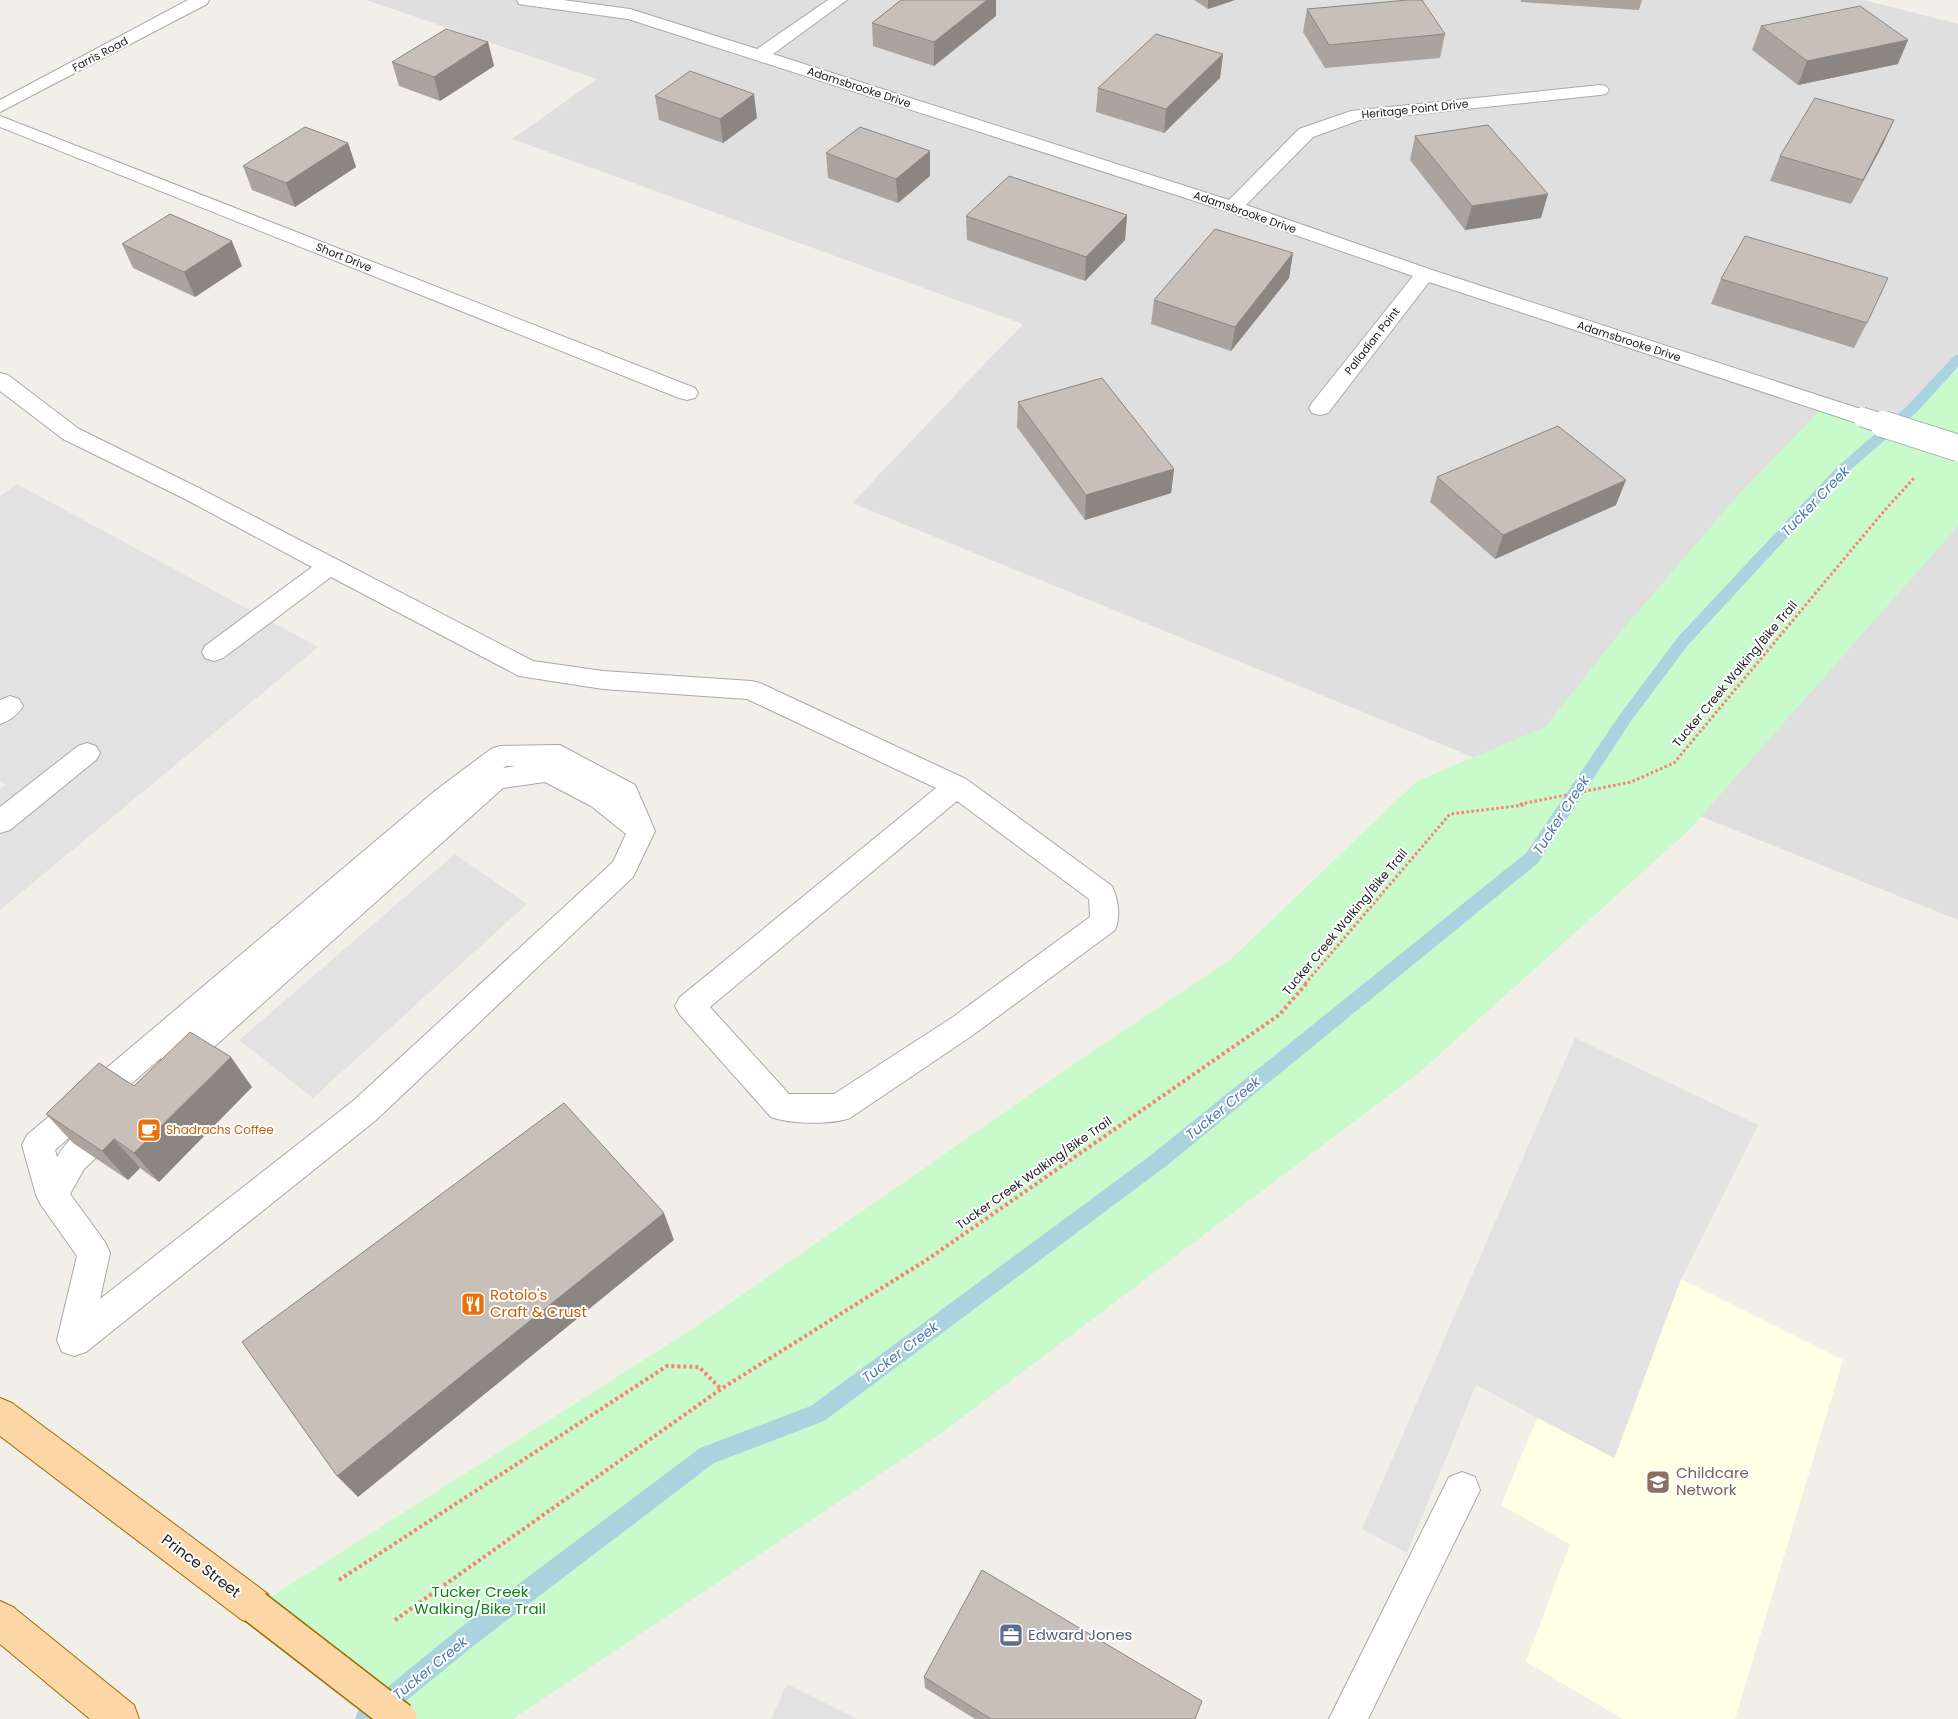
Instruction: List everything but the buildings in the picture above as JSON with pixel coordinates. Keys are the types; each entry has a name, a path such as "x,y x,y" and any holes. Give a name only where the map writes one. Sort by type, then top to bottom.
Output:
{"main road":[{"name":"Prince Street","path":"0,1415 400,1719"},
{"path":"0,1620 117,1716"}],"street":[{"name":"Farris Road","path":"0,107 201,0"},
{"name":"Adamsbrooke Drive","path":"525,0 630,14 1233,207 1425,274 1958,448"},
{"path":"760,55 839,0"},
{"name":"Heritage Point Drive","path":"1233,207 1306,133 1357,115 1600,90"},
{"name":"Short Drive","path":"0,121 687,393"},
{"name":"Palladian Point","path":"1320,408 1425,274"},
{"path":"0,380 71,434 191,493 528,670 604,680 751,690 957,786 1102,894 1105,922 963,1026 839,1108 782,1107 690,1006 957,786"},
{"path":"214,652 329,566"},
{"path":"0,822 87,753"},
{"path":"560,755 626,792 641,831 623,869 364,1111 74,1340 94,1253 52,1195 38,1145 445,797 500,756 560,755"},
{"path":"152,1083 496,779 548,771 600,799 641,831"},
{"path":"52,1195 73,1159 131,1104"},
{"path":"1348,1719 1462,1490"}],"path":[{"name":"Tucker Creek Walking/Bike Trail","path":"395,1620 721,1389 928,1259 1279,1015 1450,814 1524,805 1521,804 1631,782 1674,763 1884,511 1918,474"},
{"path":"339,1580 667,1366 699,1367 721,1389"}],"shaded area":[{"path":"366,0 1863,0 1958,24 1958,920 1588,771 1519,776 852,503 1023,324 512,139 597,79"},
{"path":"17,484 318,647 0,910 0,789 6,785 0,781 0,496"},
{"path":"455,854 527,904 313,1098 239,1040"},
{"path":"1575,1038 1758,1125 1681,1279 1614,1458 1476,1385 1407,1553 1362,1529"},
{"name":"Childcare Network","path":"1681,1279 1843,1360 1735,1719 1623,1719 1526,1662 1570,1544 1501,1505 1538,1416 1615,1458"},
{"path":"787,1684 857,1719 771,1719"}],"green space":[{"name":"Tucker Creek Walking/Bike Trail","path":"1958,357 1958,526 1688,831 1421,1071 936,1437 513,1719 400,1719 255,1607 697,1326 1084,1057 1230,960 1417,781 1545,727 1623,629 1739,494 1825,405 1887,425"}],"waterway":[{"name":"Tucker Creek","path":"366,1719 464,1639 707,1455 817,1414 1158,1161 1532,858 1626,717 1683,641 1842,470 1911,410 1958,359"}],"place":[{"name":"Shadrachs Coffee","path":"149,1130"},
{"name":"Rotolo's Craft & Crust","path":"473,1304"},
{"name":"Childcare Network","path":"1658,1482"},
{"name":"Edward Jones","path":"1011,1635"}]}
